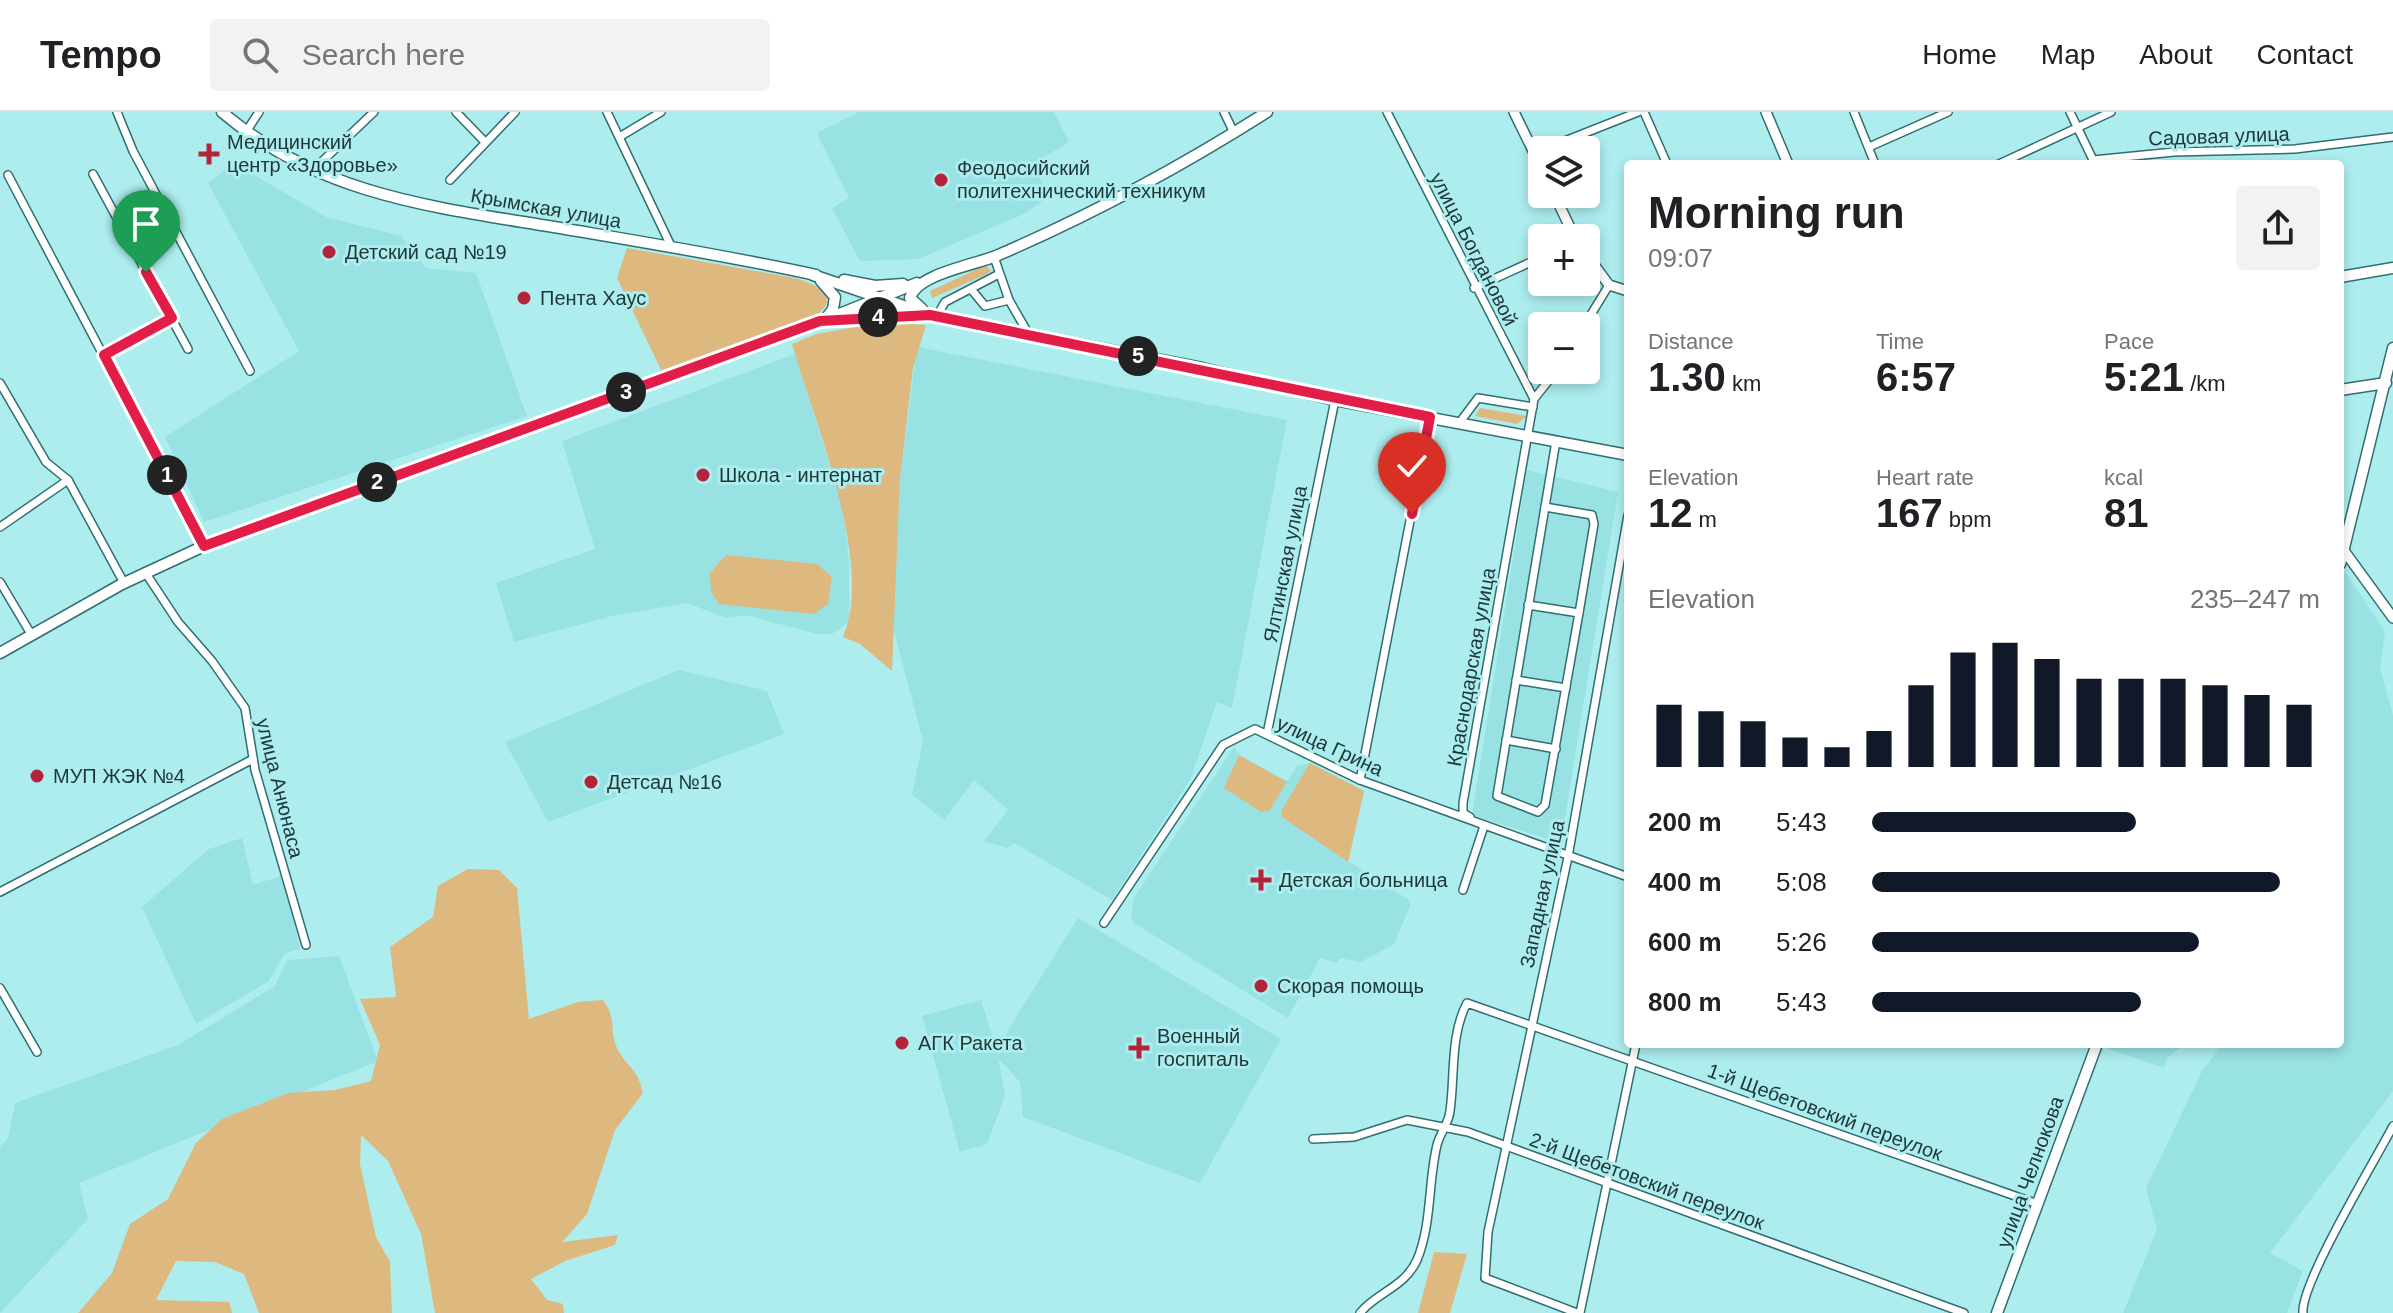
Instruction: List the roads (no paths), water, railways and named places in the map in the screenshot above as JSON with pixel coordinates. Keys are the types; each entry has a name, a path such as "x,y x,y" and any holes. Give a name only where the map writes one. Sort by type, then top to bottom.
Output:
{"main road":[{"name":"Крымская улица","path":"222,112 246,132 312,171 356,188 412,202 812,274 934,315"},
{"path":"0,653 124,583 204,546 994,257 1141,184 1267,112"},
{"path":"2344,276 2393,268"},
{"path":"812,274 875,286 921,282"},
{"path":"812,274 835,297 833,309 822,320"},
{"path":"921,282 910,298 934,315"},
{"path":"822,320 934,315 1202,368 1335,400 1624,454"},
{"path":"2344,547 2393,348"},
{"path":"2344,389 2386,383"},
{"name":"улица Челнокова","path":"1997,1313 2096,1048"}],"street":[{"path":"117,112 133,151 250,371"},
{"path":"246,132 259,112"},
{"path":"312,171 374,112"},
{"path":"456,112 484,141"},
{"path":"450,180 515,112"},
{"path":"607,112 672,248"},
{"path":"621,136 661,112"},
{"path":"1224,112 1234,133"},
{"name":"улица Богдановой","path":"1387,112 1533,403"},
{"path":"1514,112 1530,136"},
{"path":"1579,136 1641,112 1665,160"},
{"path":"1766,112 1786,160"},
{"path":"1854,112 1874,160"},
{"path":"1869,147 1948,112"},
{"path":"2070,112 2093,160"},
{"path":"2008,160 2111,112"},
{"name":"Садовая улица","path":"2110,160 2174,152 2295,149 2393,137"},
{"path":"93,174 188,349"},
{"path":"8,175 204,546"},
{"path":"994,257 1009,300 1030,335"},
{"path":"1474,288 1528,263"},
{"path":"1600,273 1609,285 1624,290"},
{"path":"934,315 942,305 999,274"},
{"path":"1593,312 1609,285"},
{"path":"971,289 985,306 1009,300"},
{"path":"104,355 172,318"},
{"path":"0,383 46,462 68,480 124,583"},
{"path":"1528,436 1533,403 1547,384"},
{"path":"1460,422 1478,398 1533,403"},
{"name":"Ялтинская улица","path":"1267,734 1335,400"},
{"path":"1360,780 1430,417"},
{"name":"Краснодарская улица","path":"1484,826 1463,813 1463,803 1528,436"},
{"path":"1545,507 1592,515 1594,524 1556,749 1545,805 1538,812 1497,796 1528,605 1556,441"},
{"path":"0,527 68,480"},
{"name":"Западная улица","path":"1579,1313 1485,1278 1488,1232 1504,1145 1568,857 1624,538"},
{"path":"2344,552 2393,618"},
{"name":"улица Анюнаса","path":"145,572 178,622 204,651 245,708 253,759 306,945"},
{"path":"0,582 31,634"},
{"path":"1528,605 1579,613"},
{"path":"1516,680 1566,688"},
{"name":"улица Грина","path":"1104,923 1223,745 1255,729 1360,780 1624,876"},
{"path":"1506,740 1556,749"},
{"path":"0,892 253,759"},
{"path":"1463,890 1484,826"},
{"path":"0,988 37,1052"},
{"name":"1-й Щебетовский переулок","path":"1442,1129 1450,1117 1459,1018 1467,1003 2038,1204"},
{"path":"1579,1313 1635,1048"},
{"name":"2-й Щебетовский переулок","path":"1313,1139 1354,1137 1407,1120 1468,1132 1964,1313"},
{"path":"2303,1313 2302,1305 2316,1273 2393,1126"},
{"path":"1360,1313 1371,1299 1384,1296 1395,1287 1416,1262 1442,1129"}],"place":[{"name":"Медицинский центр «Здоровье»","path":"209,154"},
{"name":"Феодосийский политехнический техникум","path":"941,180"},
{"name":"Детский сад №19","path":"329,252"},
{"name":"Пента Хаус","path":"524,298"},
{"name":"Школа - интернат","path":"703,475"},
{"name":"МУП ЖЭК №4","path":"37,776"},
{"name":"Детсад №16","path":"591,782"},
{"name":"Детская больница","path":"1261,880"},
{"name":"Скорая помощь","path":"1261,986"},
{"name":"АГК Ракета","path":"902,1043"},
{"name":"Военный госпиталь","path":"1139,1048"}]}
